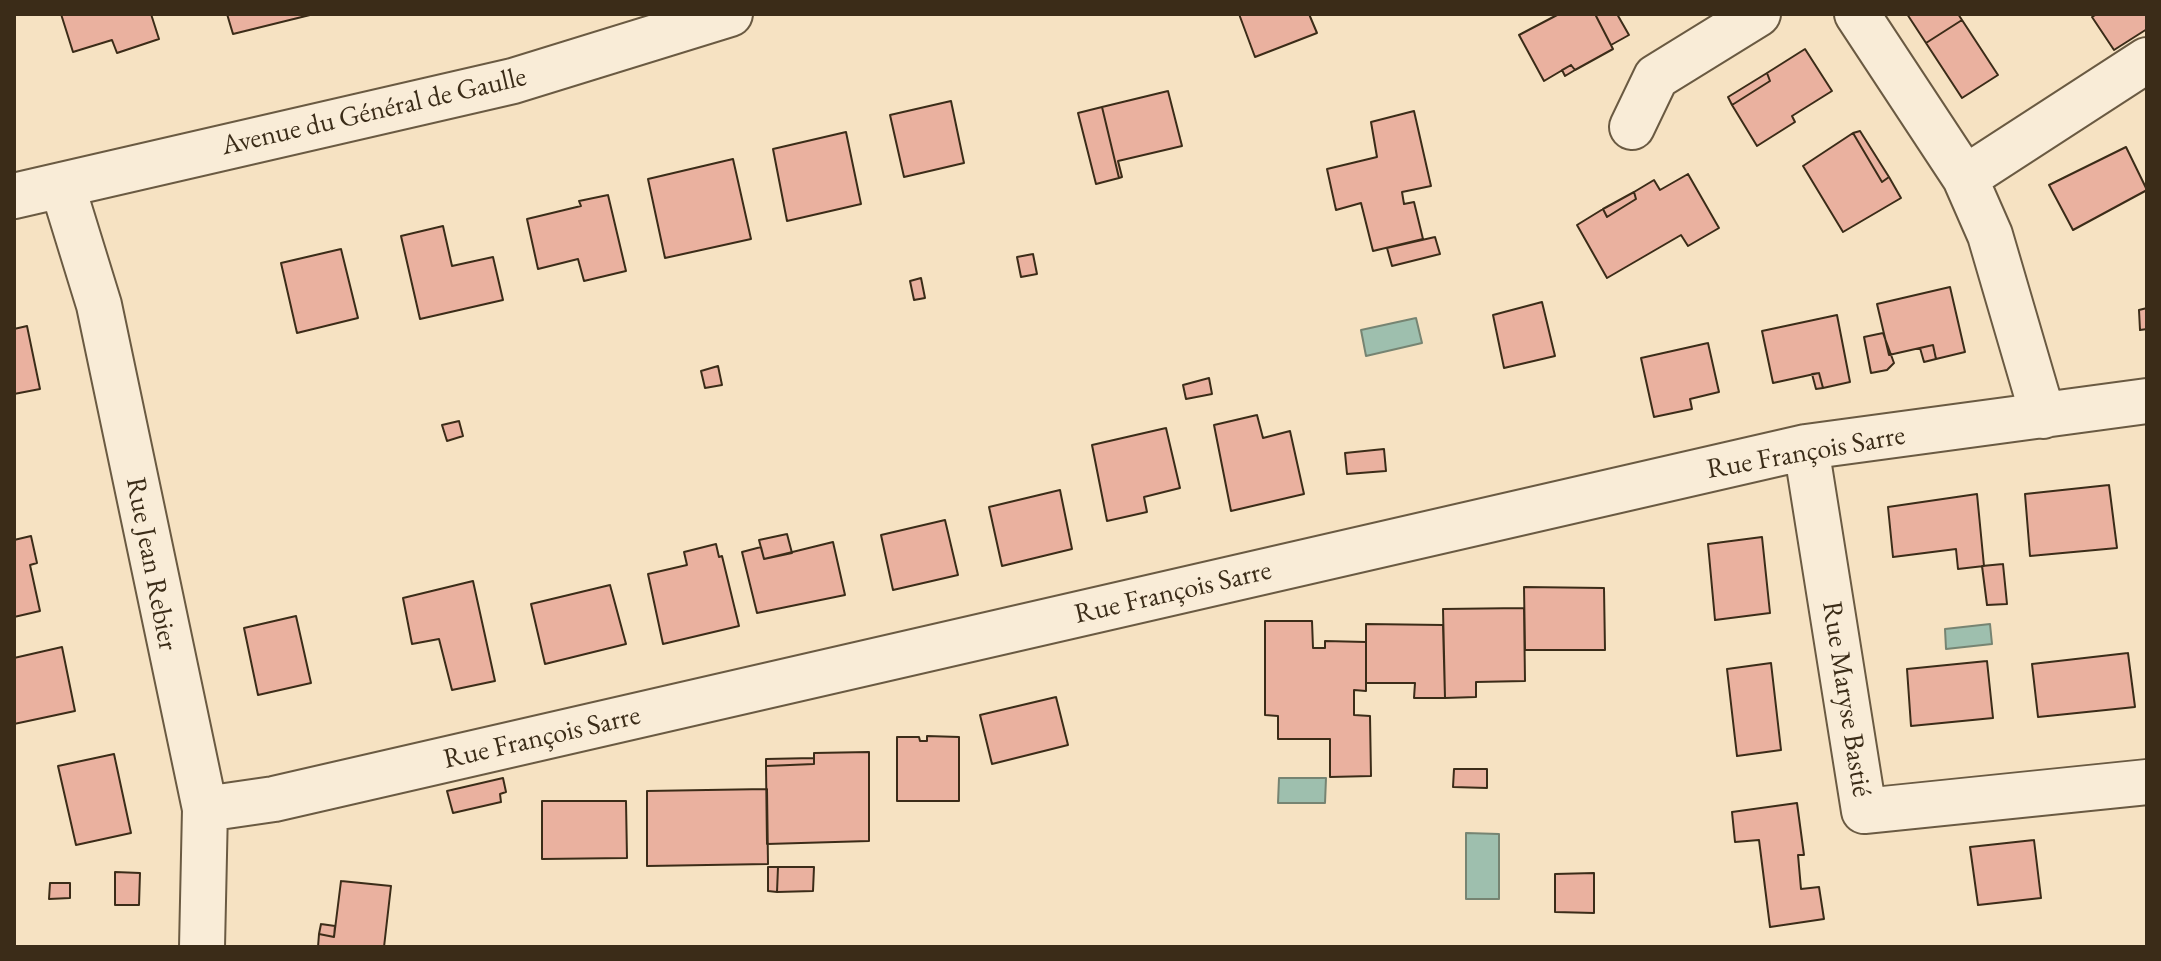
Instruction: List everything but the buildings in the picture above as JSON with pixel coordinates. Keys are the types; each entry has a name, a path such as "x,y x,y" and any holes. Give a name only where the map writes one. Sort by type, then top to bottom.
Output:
{"street":[{"name":"Avenue du Général de Gaulle","path":"14,196 513,81 730,14"},
{"path":"1632,127 1656,77 1758,14"},
{"path":"1857,14 1965,178 1990,235 2043,416"},
{"path":"1965,178 2147,60"},
{"name":"Rue Jean Rebier","path":"62,185 99,305 205,809 202,947"},
{"name":"Rue François Sarre","path":"205,809 290,796 1806,447 2147,401"},
{"name":"Rue Maryse Bastié","path":"1806,447 1864,811 2147,782"}],"shaded area":[{"path":"1416,318 1422,343 1366,356 1361,330"},
{"path":"1990,624 1992,644 1946,649 1945,629"},
{"path":"1279,778 1326,778 1325,803 1278,803"},
{"path":"1466,833 1499,834 1499,899 1466,899"}]}
